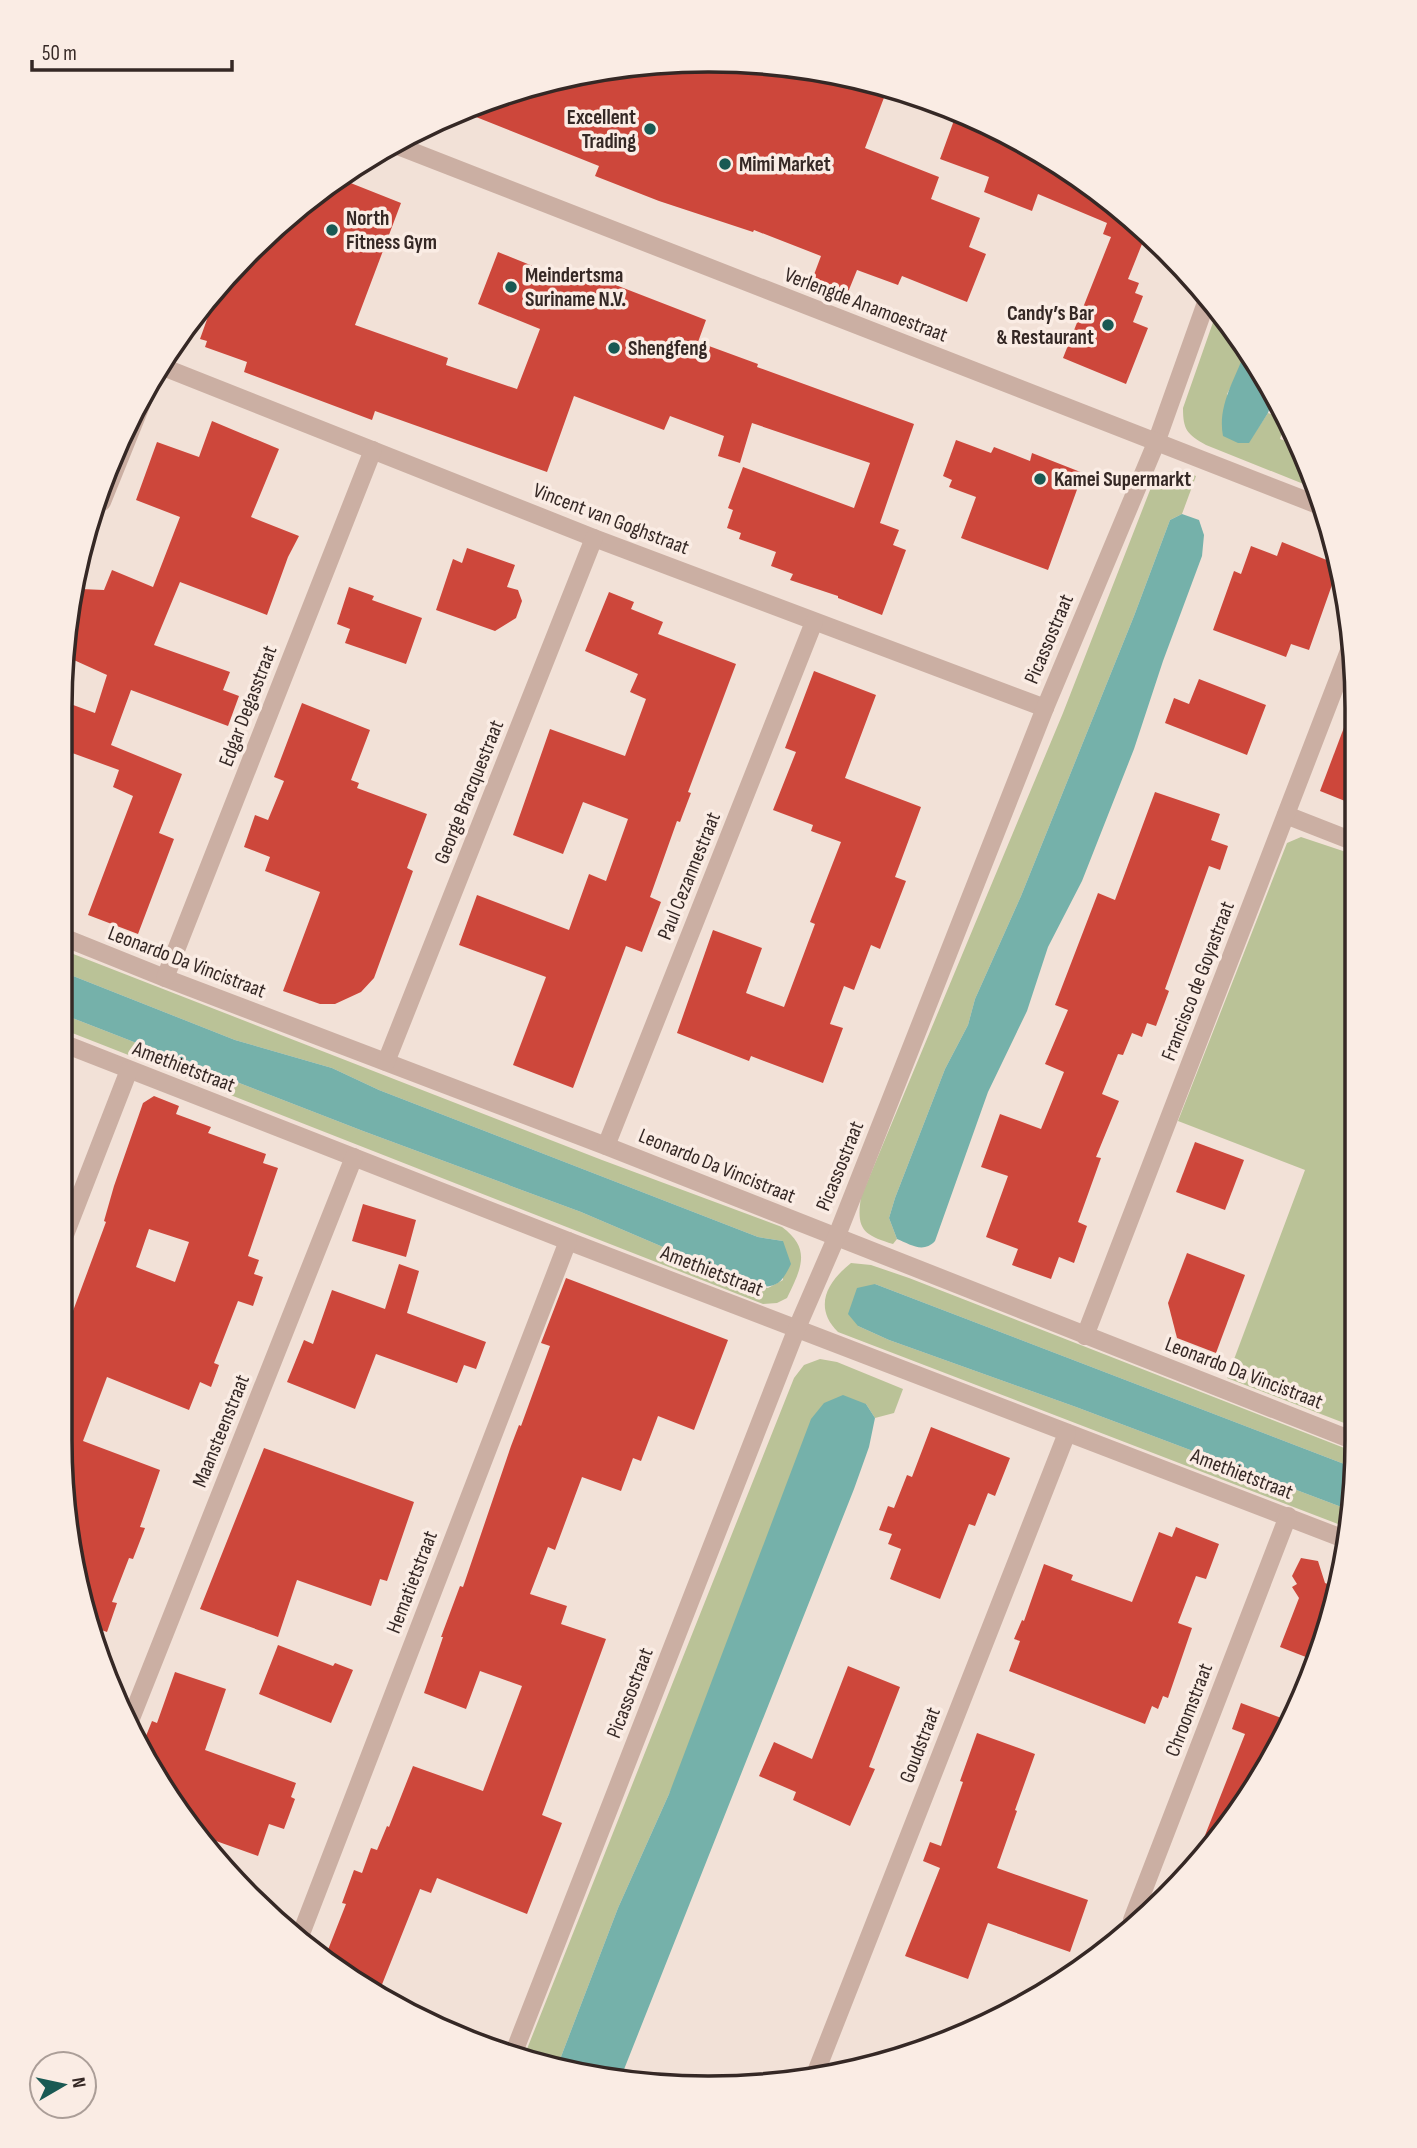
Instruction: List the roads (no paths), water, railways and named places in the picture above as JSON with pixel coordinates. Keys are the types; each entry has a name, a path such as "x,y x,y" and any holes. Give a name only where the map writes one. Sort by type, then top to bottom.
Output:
{"street":[{"name":"Verlengde Anamoestraat","path":"405,149 1310,502"},
{"name":"Picassostraat","path":"516,2046 797,1328 836,1238 1045,708 1156,443 1204,309"},
{"name":"Vincent van Goghstraat","path":"170,370 594,538 1045,708"},
{"name":"Edgar Degasstraat","path":"165,978 373,450"},
{"name":"George Bracquestraat","path":"386,1062 594,538"},
{"name":"Paul Cezannestraat","path":"606,1146 814,622"},
{"name":"Francisco de Goyastraat","path":"1085,1336 1344,664"},
{"path":"1286,815 1345,838"},
{"name":"Leonardo Da Vincistraat","path":"72,941 606,1146 1345,1437"},
{"name":"Amethietstraat","path":"72,1047 568,1241 1338,1536"},
{"path":"72,1217 129,1070"},
{"name":"Maansteenstraat","path":"133,1713 354,1157"},
{"name":"Hematietstraat","path":"303,1930 568,1241"},
{"name":"Goudstraat","path":"818,2067 1067,1433"},
{"name":"Chroomstraat","path":"1135,1911 1288,1516"}],"water":[{"path":"1241,360 1270,408 1249,443 1238,443 1223,436 1223,413 1228,392"},
{"path":"1182,514 1199,520 1204,535 1202,556 1134,749 1082,881 1048,947 1027,1011 988,1092 935,1241 926,1247 912,1245 897,1239 889,1218 895,1198 945,1069 968,1025 975,999 1021,896 1170,520"},
{"path":"72,976 235,1040 332,1068 379,1090 758,1237 783,1241 791,1264 784,1277 776,1284 752,1285 581,1212 72,1018"},
{"path":"875,1284 1344,1464 1342,1507 889,1340 858,1326 848,1314 857,1288"},
{"path":"843,1395 866,1404 875,1418 869,1447 623,2071 560,2059 618,1908 669,1794 811,1419 824,1403"}],"place":[{"name":"Excellent Trading","path":"650,129"},
{"name":"Mimi Market","path":"725,164"},
{"name":"North Fitness Gym","path":"332,230"},
{"name":"Meindertsma Suriname N.V.","path":"511,287"},
{"name":"Candy’s Bar & Restaurant","path":"1108,325"},
{"name":"Shengfeng","path":"614,348"},
{"name":"Kamei Supermarkt","path":"1040,479"}]}
